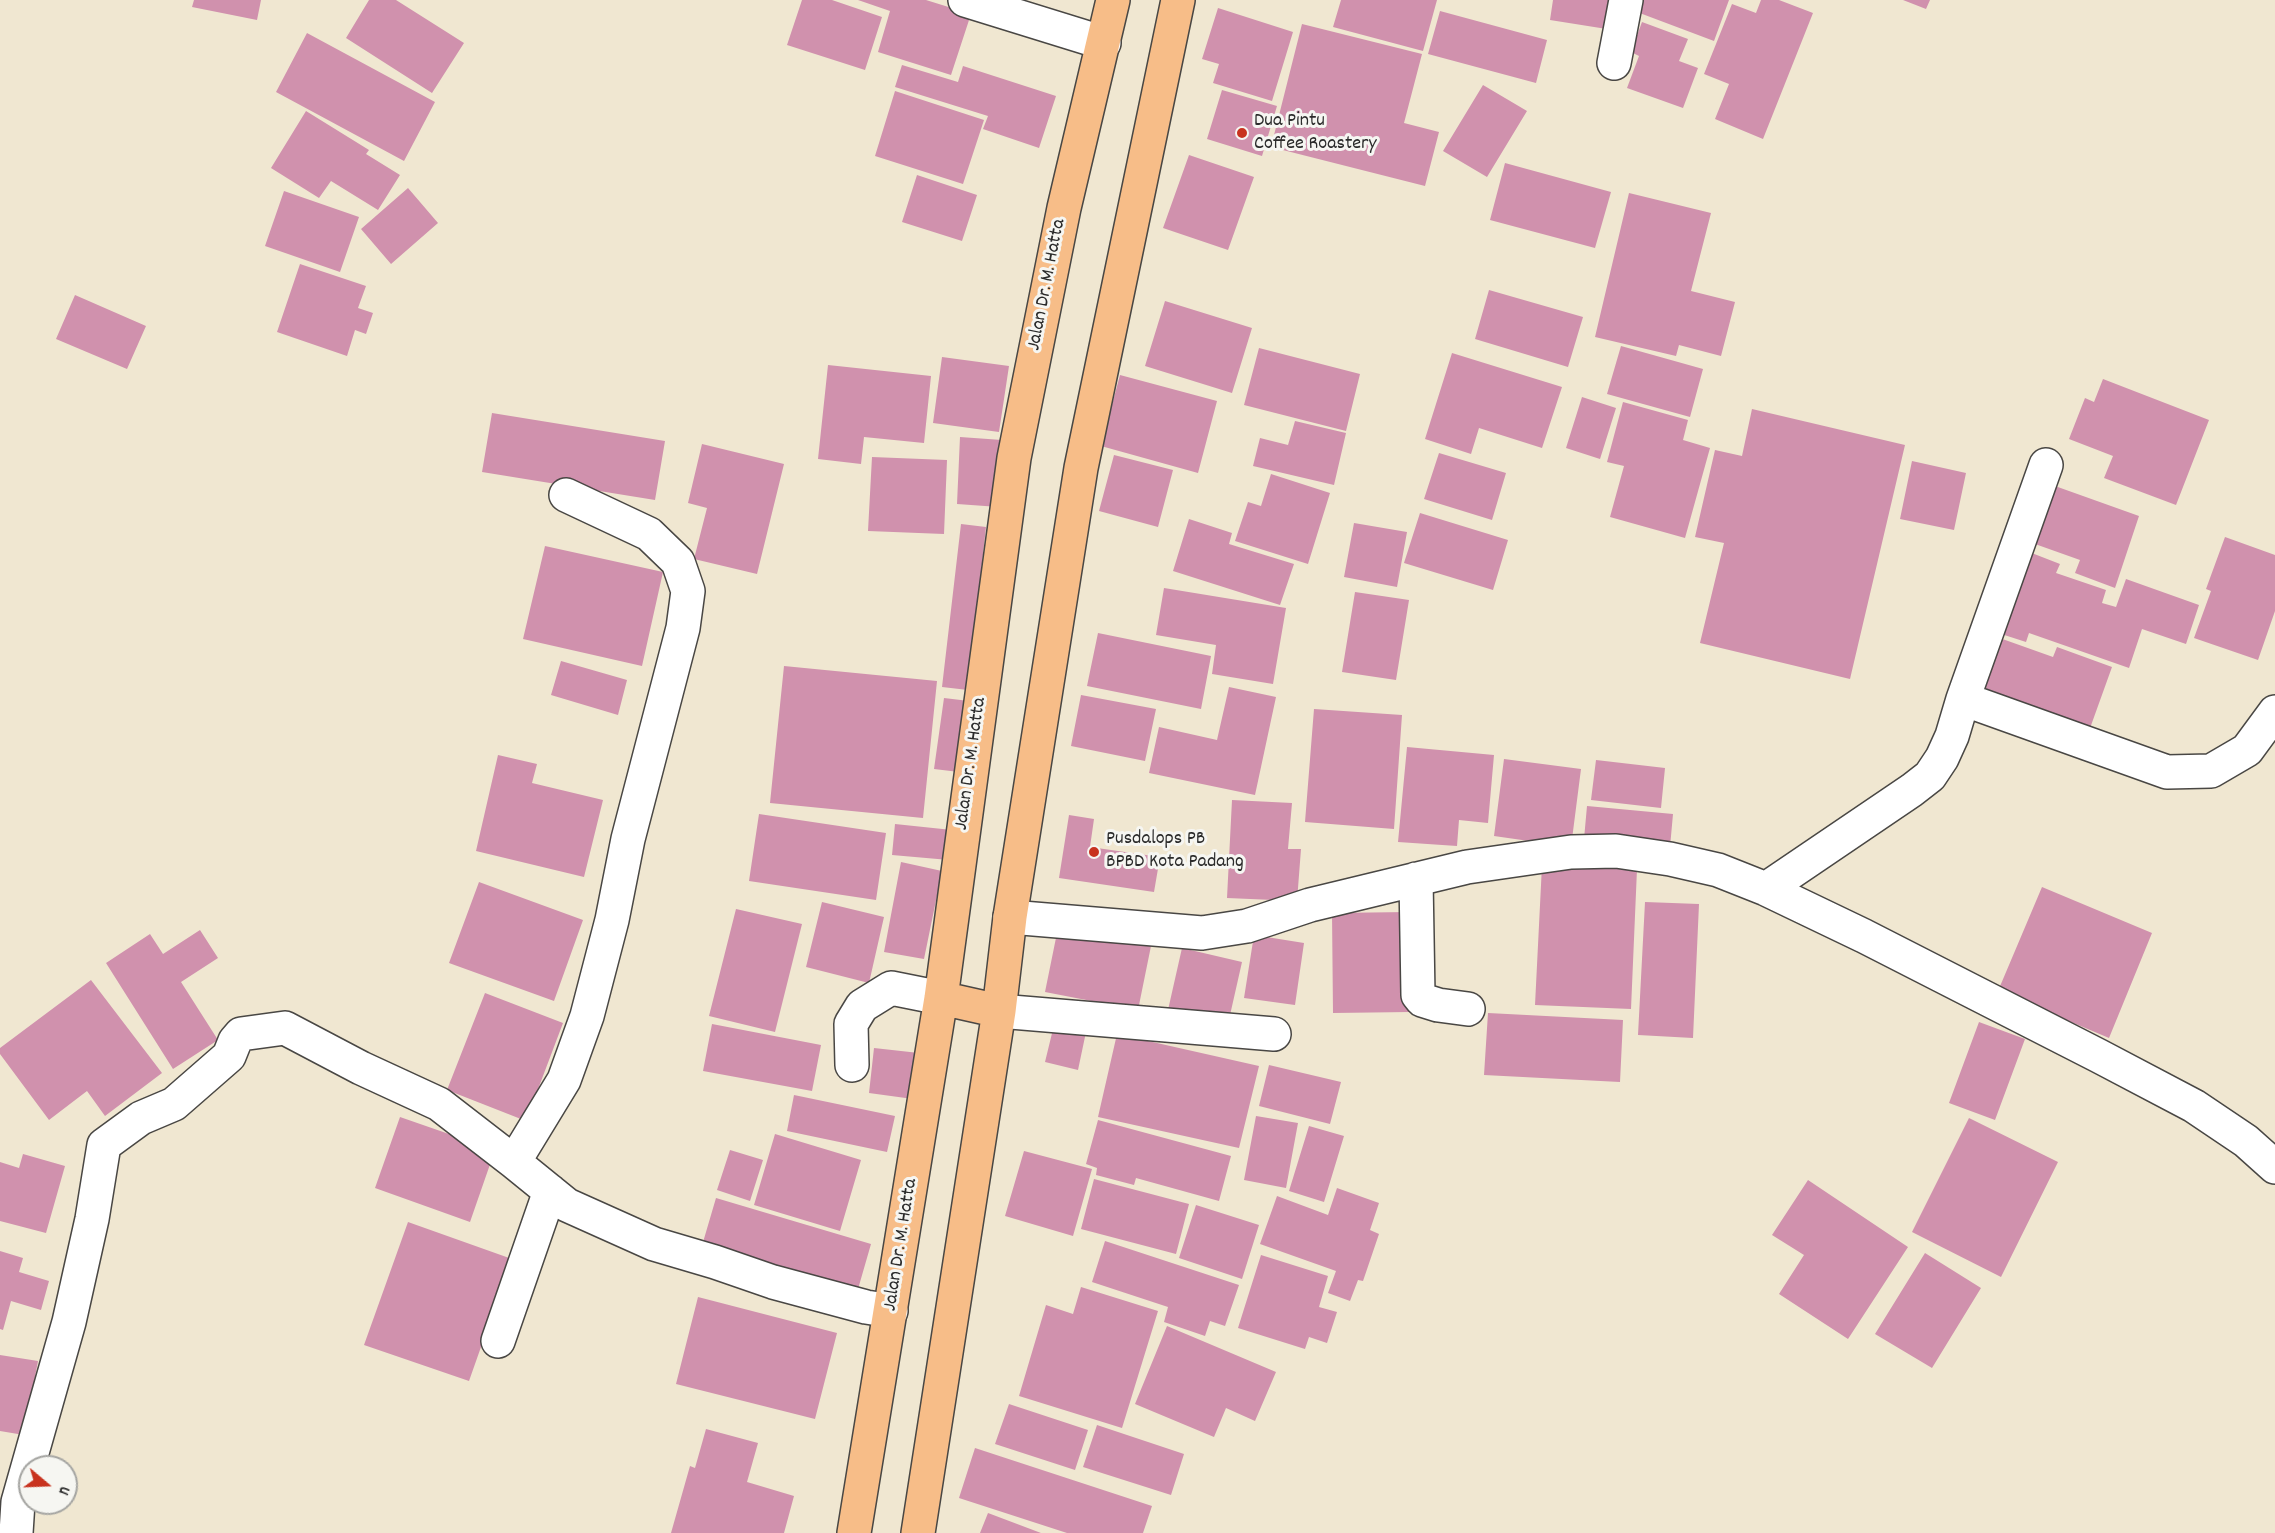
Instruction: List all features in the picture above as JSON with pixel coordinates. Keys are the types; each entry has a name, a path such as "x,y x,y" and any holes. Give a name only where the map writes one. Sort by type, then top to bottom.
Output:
{"main road":[{"name":"Jalan Dr. M. Hatta","path":"854,1533 941,998 1014,458 1064,208 1113,0"},
{"path":"918,1533 999,1011 1010,917 1081,468 1178,0"},
{"path":"941,998 999,1011"}],"street":[{"path":"965,0 1104,43"},
{"path":"1614,63 1626,0"},
{"path":"1766,889 1912,790 1930,776 1942,758 1952,736 2046,465"},
{"path":"514,1162 564,1080 587,1016 612,920 628,839 683,628 688,591 678,562 649,534 566,495"},
{"path":"1963,699 2168,772 2211,771 2247,750 2275,712"},
{"path":"1010,917 1202,933 1247,927 1310,905 1467,867 1571,852 1616,851 1670,859 1718,870 1766,889 1864,936 2194,1106 2246,1141 2275,1167"},
{"path":"1416,879 1419,995 1422,1000 1438,1005 1468,1009"},
{"path":"852,1065 851,1024 862,1006 891,988 941,998"},
{"path":"999,1011 1274,1034"},
{"path":"16,1533 18,1502 69,1322 92,1219 104,1145 141,1118 174,1104 229,1056 235,1041 241,1034 285,1028 361,1068 439,1104 567,1205 654,1244 773,1282 866,1307 891,1311"},
{"path":"498,1341 549,1191"}],"building":[{"path":"194,0 261,0 257,20 192,7"},
{"path":"369,0 396,0 464,43 432,93 346,38"},
{"path":"802,0 832,0 882,17 865,70 787,45"},
{"path":"858,0 926,0 971,14 951,75 878,52 890,11"},
{"path":"1341,0 1437,0 1423,51 1333,27"},
{"path":"1553,0 1618,0 1613,30 1550,20"},
{"path":"1632,0 1729,0 1714,41 1629,9"},
{"path":"1761,0 1779,0 1813,13 1763,139 1715,119 1729,84 1704,74 1732,4 1756,13"},
{"path":"1903,0 1930,0 1926,9"},
{"path":"1218,8 1293,32 1272,101 1213,83 1219,64 1202,59"},
{"path":"1440,11 1547,40 1536,83 1428,54"},
{"path":"1642,22 1688,39 1679,61 1698,68 1683,108 1627,88 1639,56 1631,52"},
{"path":"1302,24 1422,54 1404,123 1439,132 1425,186 1271,147"},
{"path":"307,33 435,102 404,161 276,92"},
{"path":"902,65 958,82 963,66 1056,96 1039,148 983,129 988,116 895,87"},
{"path":"1483,85 1527,111 1487,177 1443,151"},
{"path":"1222,90 1277,106 1262,156 1207,139"},
{"path":"895,91 984,120 963,184 875,156"},
{"path":"306,111 369,150 366,154 400,175 378,210 331,181 319,198 271,168"},
{"path":"1189,155 1254,177 1228,250 1163,228"},
{"path":"1505,163 1611,192 1595,248 1490,220"},
{"path":"917,175 977,195 962,241 902,222"},
{"path":"408,188 438,223 391,264 361,229"},
{"path":"284,191 359,217 340,272 265,246"},
{"path":"1629,193 1711,213 1691,291 1735,302 1721,356 1679,345 1676,356 1595,337"},
{"path":"300,264 366,286 358,308 373,313 366,334 355,330 347,356 277,332"},
{"path":"1489,290 1583,317 1568,367 1475,339"},
{"path":"75,295 146,326 127,369 56,339"},
{"path":"1165,301 1252,328 1232,393 1145,366"},
{"path":"1621,346 1703,369 1690,417 1607,394"},
{"path":"1259,348 1360,374 1346,431 1244,405"},
{"path":"1452,353 1562,387 1542,448 1479,428 1471,454 1425,439"},
{"path":"942,357 1009,366 999,432 933,423"},
{"path":"828,365 931,376 924,443 864,437 861,464 818,459"},
{"path":"1120,375 1217,401 1198,473 1101,446"},
{"path":"2103,379 2209,420 2176,505 2104,478 2113,456 2069,439 2085,398 2094,402"},
{"path":"1582,397 1616,408 1600,459 1566,448"},
{"path":"1623,402 1688,420 1683,440 1710,448 1685,538 1610,517 1624,466 1607,462"},
{"path":"1752,409 1905,445 1850,679 1700,643 1724,543 1695,537 1715,450 1742,456"},
{"path":"492,413 665,441 655,500 482,472"},
{"path":"1295,421 1346,433 1334,485 1253,466 1260,438 1288,445"},
{"path":"960,437 1002,440 999,507 957,504"},
{"path":"702,444 784,464 757,574 694,559 707,508 688,503"},
{"path":"1439,453 1506,473 1492,520 1424,499"},
{"path":"1114,455 1173,470 1158,527 1099,511"},
{"path":"872,457 947,460 944,534 868,531"},
{"path":"1912,461 1966,473 1954,530 1900,519"},
{"path":"1271,474 1330,493 1308,564 1235,541 1248,502 1261,506"},
{"path":"2055,486 2139,516 2115,588 2075,573 2080,560 2035,544"},
{"path":"1420,513 1508,540 1493,590 1404,563"},
{"path":"1189,519 1232,533 1229,544 1294,564 1280,605 1173,571"},
{"path":"1354,523 1407,532 1397,587 1344,577"},
{"path":"961,524 986,527 968,690 942,687"},
{"path":"2225,537 2275,555 2275,611 2258,660 2194,638 2211,591 2206,589"},
{"path":"545,546 663,572 642,666 523,639"},
{"path":"2024,550 2060,564 2056,573 2106,590 2102,603 2116,607 2126,579 2199,605 2186,644 2142,629 2129,668 2029,633 2026,642 1995,632"},
{"path":"1164,588 1286,608 1273,684 1212,674 1216,645 1156,635"},
{"path":"1355,592 1409,600 1396,680 1342,672"},
{"path":"1098,633 1211,656 1201,709 1087,686"},
{"path":"1994,636 2053,657 2057,647 2112,667 2089,731 1974,689"},
{"path":"561,661 627,680 618,715 551,695"},
{"path":"784,666 937,681 923,818 770,803"},
{"path":"1229,687 1276,697 1255,795 1149,773 1159,727 1217,740"},
{"path":"1081,695 1156,709 1145,761 1071,746"},
{"path":"944,698 969,701 959,772 934,769"},
{"path":"1314,709 1402,715 1394,829 1305,822"},
{"path":"1407,747 1494,755 1488,823 1459,820 1457,846 1398,842"},
{"path":"498,755 537,764 532,783 603,800 584,877 476,851"},
{"path":"1504,759 1581,769 1571,847 1494,836"},
{"path":"1596,760 1665,768 1661,808 1591,800"},
{"path":"1232,800 1292,803 1288,849 1301,849 1297,901 1227,898"},
{"path":"1587,806 1673,814 1670,847 1584,839"},
{"path":"759,814 886,833 876,900 749,881"},
{"name":"Pusdalops PB BPBD Kota Padang","path":"1069,815 1094,819 1090,847 1160,857 1154,892 1059,878"},
{"path":"895,824 952,830 949,860 892,855"},
{"path":"901,862 942,871 924,959 884,952"},
{"path":"1542,865 1637,869 1631,1009 1535,1005"},
{"path":"479,882 583,920 554,1001 449,963"},
{"path":"2042,887 2152,933 2109,1038 1998,991"},
{"path":"822,902 884,917 869,983 806,967"},
{"path":"1645,902 1699,904 1693,1038 1638,1035"},
{"path":"736,909 802,924 775,1032 709,1016"},
{"path":"1409,912 1410,1012 1333,1013 1332,913"},
{"path":"1058,928 1151,946 1138,1010 1045,992"},
{"path":"200,930 218,958 181,982 218,1040 173,1069 106,963 150,934 163,954"},
{"path":"1254,935 1304,943 1295,1005 1244,998"},
{"path":"1182,948 1242,962 1228,1024 1168,1010"},
{"path":"91,980 162,1073 105,1116 87,1091 49,1120 0,1054 0,1048"},
{"path":"485,993 563,1023 526,1121 447,1090"},
{"path":"1488,1013 1623,1020 1620,1082 1484,1075"},
{"path":"1979,1022 2025,1039 1995,1120 1949,1103"},
{"path":"712,1024 821,1045 812,1091 703,1071"},
{"path":"1054,1025 1086,1032 1078,1070 1045,1062"},
{"path":"1117,1034 1259,1066 1239,1148 1098,1117"},
{"path":"874,1048 919,1053 913,1099 869,1093"},
{"path":"1269,1065 1341,1082 1330,1124 1259,1106"},
{"path":"794,1095 895,1116 887,1152 787,1131"},
{"path":"1256,1116 1298,1123 1286,1188 1244,1180"},
{"path":"400,1117 495,1150 470,1222 375,1188"},
{"path":"1969,1118 2058,1162 2001,1277 1912,1232"},
{"path":"1098,1120 1231,1156 1219,1201 1136,1178 1134,1185 1096,1175 1097,1168 1086,1164"},
{"path":"1309,1126 1344,1136 1324,1202 1289,1191"},
{"path":"775,1134 861,1160 840,1231 754,1205"},
{"path":"730,1150 763,1160 750,1201 717,1190"},
{"path":"1024,1151 1092,1169 1073,1236 1005,1216"},
{"path":"23,1154 65,1166 46,1233 0,1221 0,1162 19,1168"},
{"path":"1094,1179 1189,1204 1176,1254 1081,1229"},
{"path":"1808,1180 1908,1247 1848,1339 1779,1294 1804,1255 1772,1235"},
{"path":"1337,1188 1379,1203 1370,1230 1379,1234 1363,1281 1358,1280 1350,1301 1328,1293 1336,1271 1260,1244 1277,1196 1328,1215"},
{"path":"716,1198 871,1244 856,1296 701,1249"},
{"path":"1196,1205 1259,1225 1242,1279 1179,1258"},
{"path":"408,1222 512,1259 469,1381 364,1345"},
{"path":"1105,1241 1239,1285 1225,1326 1210,1321 1205,1336 1164,1322 1168,1307 1092,1282"},
{"path":"0,1251 23,1258 19,1272 49,1281 41,1310 11,1301 3,1330 0,1329"},
{"path":"1925,1253 1981,1288 1932,1368 1875,1334"},
{"path":"1261,1255 1328,1276 1319,1307 1337,1312 1327,1343 1309,1337 1305,1349 1238,1328"},
{"path":"1081,1287 1158,1311 1122,1428 1019,1396 1046,1305 1073,1314"},
{"path":"698,1297 837,1333 815,1419 676,1384"},
{"path":"1167,1326 1276,1372 1255,1421 1226,1408 1214,1437 1135,1404"},
{"path":"0,1355 38,1361 24,1435 0,1431"},
{"path":"1009,1404 1088,1430 1075,1470 995,1444"},
{"path":"1097,1425 1184,1454 1171,1495 1083,1467"},
{"path":"706,1429 758,1443 747,1482 794,1496 784,1533 671,1533 690,1466 695,1468"},
{"path":"975,1448 1152,1506 1143,1533 1067,1533 959,1498"},
{"path":"988,1513 1041,1533 980,1533"}],"place":[{"name":"Dua Pintu Coffee Roastery","path":"1242,133"},
{"name":"Pusdalops PB BPBD Kota Padang","path":"1094,852"}]}
